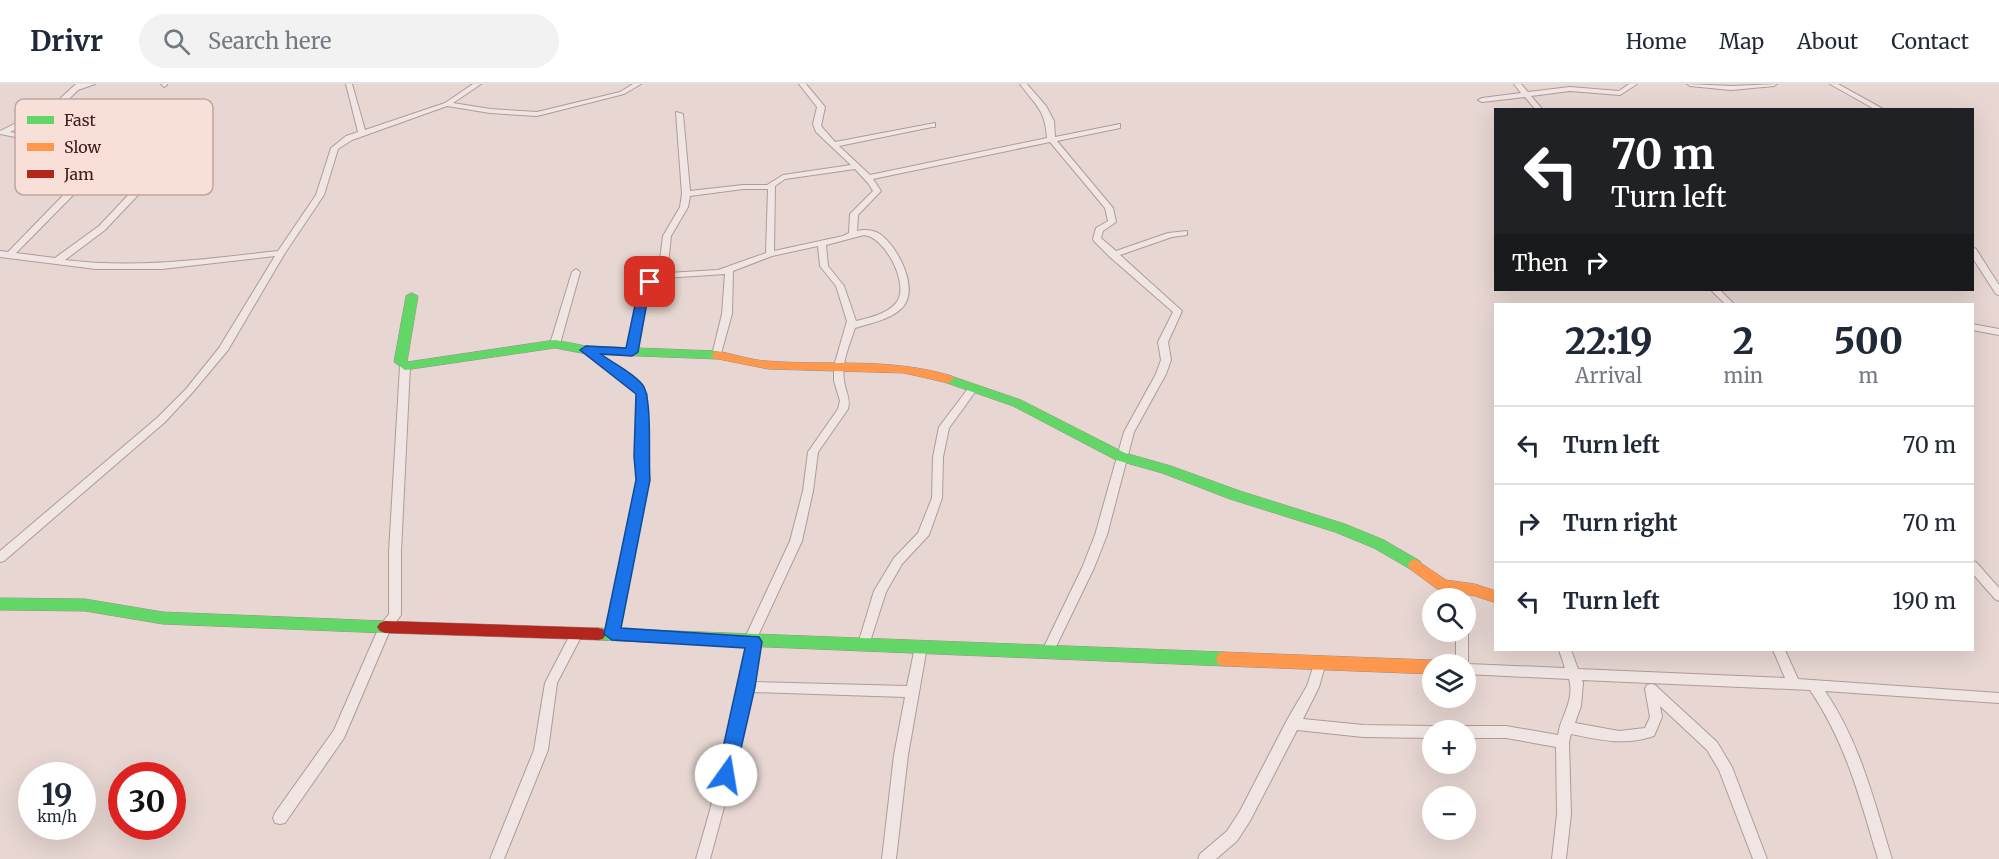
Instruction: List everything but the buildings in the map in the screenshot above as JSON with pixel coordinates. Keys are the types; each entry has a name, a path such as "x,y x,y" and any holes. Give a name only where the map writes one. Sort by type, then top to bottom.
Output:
{"street":[{"path":"63,99 79,86 92,84"},
{"path":"349,84 362,134"},
{"path":"0,558 161,420 223,350 281,253 320,195 327,180 332,153 345,141 447,104 478,84"},
{"path":"447,104 490,111 537,114 622,93 638,84"},
{"path":"802,84 819,101 821,107 817,124 826,140 869,177 877,191 854,214 853,234"},
{"path":"1023,84 1043,108 1050,121 1051,138 1109,208 1112,222 1096,234 1097,239 1178,311 1162,342 1166,360 1161,374 1129,432 1093,557 1047,653"},
{"path":"1517,84 1538,108"},
{"path":"1482,100 1570,89 1620,93 1634,84"},
{"path":"1690,84 1731,88 1774,84"},
{"path":"1833,84 1878,108"},
{"path":"662,276 668,236 684,207 686,194 679,114"},
{"path":"833,145 932,125"},
{"path":"869,177 1117,126"},
{"path":"686,194 770,186 783,177 857,166"},
{"path":"770,186 774,189 770,254"},
{"path":"10,255 68,195"},
{"path":"56,262 102,228 133,195"},
{"path":"632,352 645,286 662,276 708,275 729,270 770,254 870,232 877,236 900,266 904,276 905,295 903,301 892,311 850,326"},
{"path":"1113,255 1171,235 1184,234"},
{"path":"703,859 716,819 747,687 751,642 796,541 808,491 813,452 843,409 845,401 839,381 839,366 851,314 840,286 824,266 822,242"},
{"path":"1974,252 1999,292"},
{"path":"0,254 96,266 162,266 281,253"},
{"path":"717,355 727,314 729,270"},
{"path":"555,344 576,272"},
{"path":"1716,291 1729,303"},
{"path":"412,296 400,362 405,366 480,357 555,344 586,350 717,355 766,365 891,367 929,372 1017,403 1121,457 1166,469 1235,495 1340,528 1388,548 1450,588"},
{"path":"1974,327 1999,332"},
{"path":"586,350 637,386 642,394 643,480 612,634"},
{"path":"280,818 339,734 386,627 395,615 395,552 405,366"},
{"path":"864,644 880,591 898,561 922,535 937,498 938,457 944,428 973,388"},
{"path":"1974,567 1999,596"},
{"path":"1476,595 1494,597"},
{"path":"0,604 85,606 163,618 1422,667"},
{"path":"497,859 541,750 551,683 576,635"},
{"path":"889,859 901,755 921,647"},
{"path":"1561,858 1564,814 1562,742 1575,706 1576,674 1565,651"},
{"path":"1779,651 1794,684"},
{"path":"1205,859 1232,836 1245,816 1312,687 1320,662"},
{"path":"1476,669 1576,674 1648,682 1794,684 1999,698"},
{"path":"1566,727 1604,735 1642,735 1649,732 1656,717 1648,682"},
{"path":"1648,682 1712,746 1725,767 1760,859"},
{"path":"1813,685 1848,740 1885,859"},
{"path":"747,687 913,692"},
{"path":"1292,724 1363,731 1422,732"},
{"path":"1476,732 1506,732 1562,742"}],"traffic: fast":[{"path":"412,296 400,362 405,366 555,344 586,350 717,355"},
{"path":"948,379 1017,403 1121,457 1166,469 1235,495 1340,528 1379,544 1415,565"},
{"path":"0,604 85,605 163,618 385,627"},
{"path":"598,634 1224,659"}],"traffic: slow":[{"path":"717,355 768,365 904,369 948,379"},
{"path":"1415,565 1442,585 1475,590 1494,596"},
{"path":"1224,659 1422,667"}],"traffic: jam":[{"path":"385,627 598,634"}],"route":[{"path":"650,282 645,286 642,297 632,352 586,350 637,386 642,394 643,403 641,456 643,480 612,634 754,642 747,687 726,775"}]}
